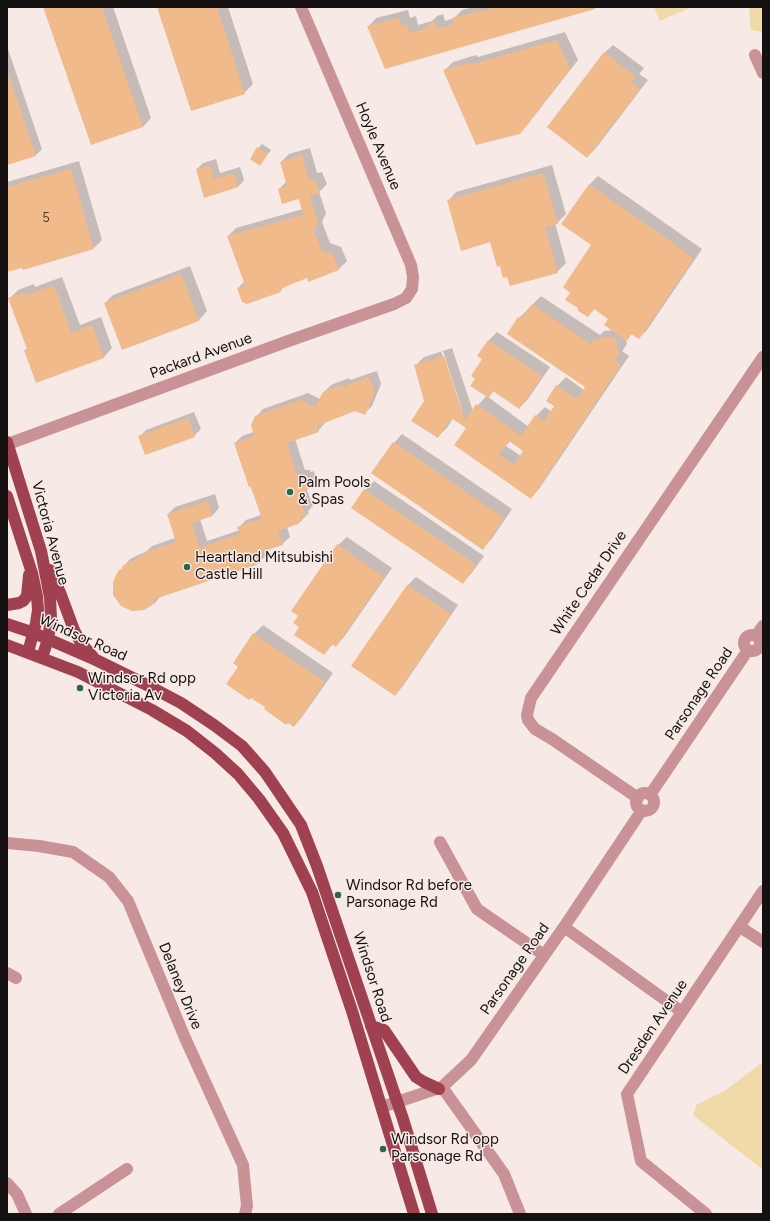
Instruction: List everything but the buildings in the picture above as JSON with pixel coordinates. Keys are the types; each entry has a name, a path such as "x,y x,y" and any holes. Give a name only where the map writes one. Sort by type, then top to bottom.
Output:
{"main road":[{"name":"Victoria Avenue","path":"7,443 41,551 52,608 48,639 42,658"},
{"name":"Victoria Avenue","path":"7,496 34,581 37,596 38,610 34,633 28,652"},
{"path":"41,551 61,595 74,630 81,643 96,660"},
{"path":"7,605 19,603 27,596 29,582 28,562"},
{"name":"Windsor Road","path":"7,624 34,633 147,684 194,711 242,746 265,772 301,825 317,866 397,1101 432,1214"},
{"name":"Windsor Road","path":"7,645 78,672 152,710 187,731 215,753 238,774 283,833 312,892 382,1107 414,1214"},
{"path":"371,1026 384,1030 416,1077 424,1082 440,1088"}],"street":[{"name":"Hoyle Avenue","path":"301,7 411,265 413,277 412,289 406,298"},
{"path":"755,55 763,73"},
{"name":"Packard Avenue","path":"7,443 394,304 406,298"},
{"name":"White Cedar Drive","path":"638,798 552,738 536,729 528,720 527,715 530,698 763,356"},
{"name":"Parsonage Road","path":"650,795 758,642"},
{"path":"644,794 650,795 654,800 653,806 650,810 642,810 637,805 638,798 644,794"},
{"name":"Parsonage Road","path":"382,1107 440,1088 471,1060 564,927 642,810"},
{"name":"Delaney Drive","path":"7,841 73,852 109,877 128,901 185,1038 243,1165 247,1206 245,1214"},
{"path":"440,842 477,910 544,955"},
{"name":"Dresden Avenue","path":"706,1214 641,1161 627,1094 763,891"},
{"path":"564,927 682,1012"},
{"path":"740,927 763,942"},
{"path":"440,1088 504,1174 520,1214"},
{"path":"59,1214 127,1169"},
{"path":"7,1184 17,1194 26,1214"}],"shaded area":[{"path":"654,7 692,7 660,21"},
{"path":"749,7 763,7 763,32 751,30"},
{"path":"763,1062 763,1170 693,1115 697,1104 723,1092"}],"place":[{"name":"Palm Pools & Spas","path":"290,492"},
{"name":"Heartland Mitsubishi Castle Hill","path":"187,567"},
{"name":"Windsor Rd opp Victoria Av","path":"80,688"},
{"name":"Windsor Rd before Parsonage Rd","path":"338,895"},
{"name":"Windsor Rd opp Parsonage Rd","path":"383,1149"}]}
